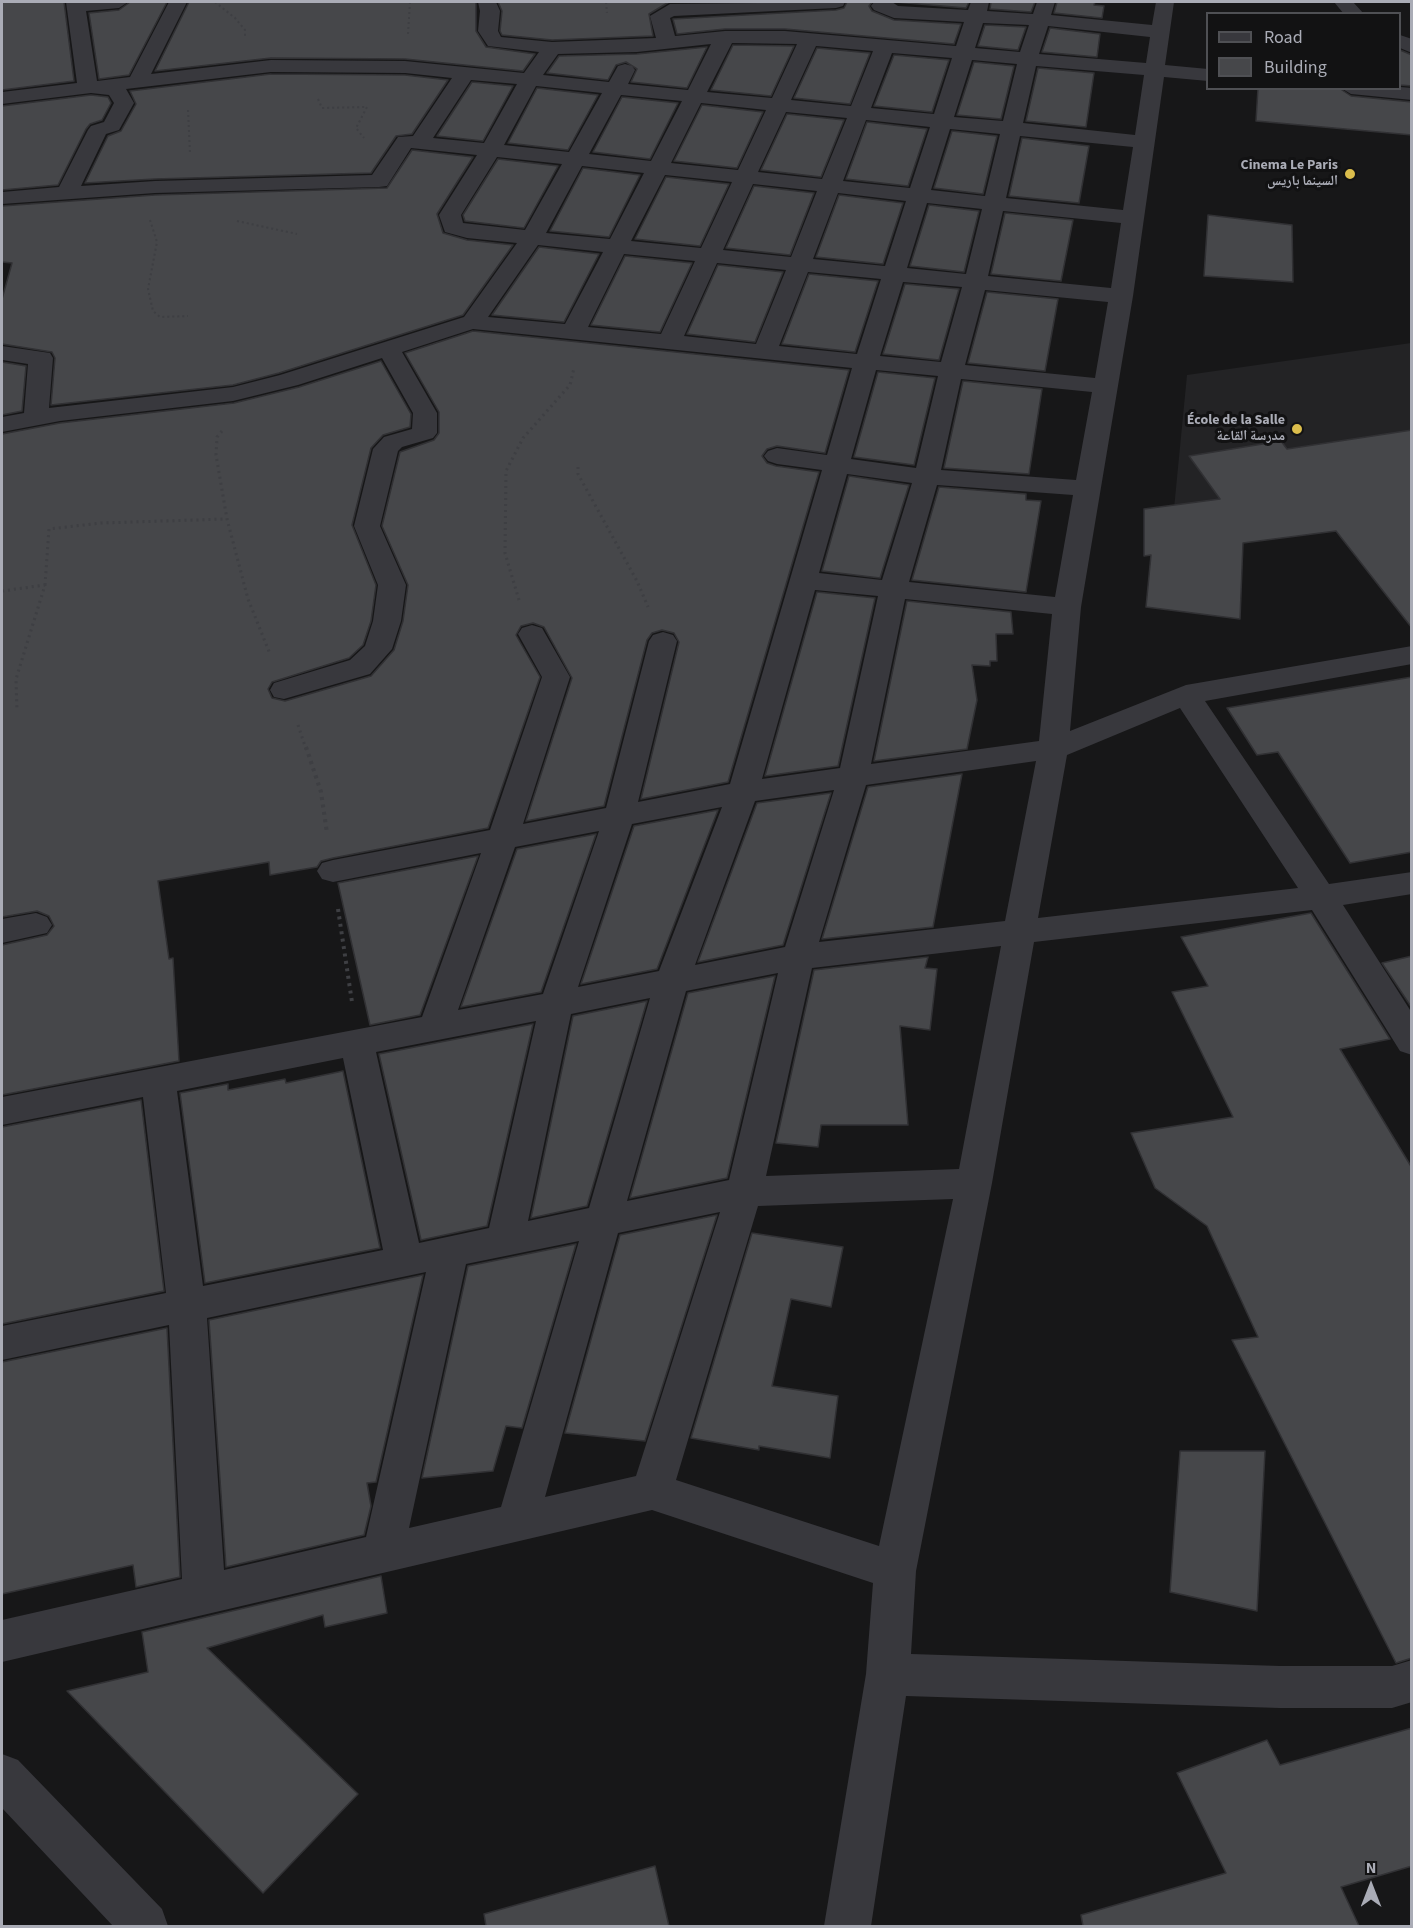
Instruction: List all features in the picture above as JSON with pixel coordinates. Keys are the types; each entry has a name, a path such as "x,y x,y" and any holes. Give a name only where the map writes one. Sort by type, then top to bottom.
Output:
{"street":[{"path":"87,87 75,4 119,2"},
{"path":"138,80 178,2"},
{"path":"487,2 490,11 488,31 495,42 552,48 636,46 725,38 785,37 886,44 1206,75"},
{"path":"666,44 660,16 663,13 717,6 836,2"},
{"path":"847,1926 888,1674 895,1571 974,1183 1053,748 1066,607 1121,296 1163,17 978,9 894,12 882,6 883,2"},
{"path":"777,3 785,37"},
{"path":"517,1522 672,981 743,792 866,362 978,9"},
{"path":"652,1491 744,1192 798,957 854,775 893,589 927,477 1028,59 1044,11"},
{"path":"581,333 618,247 725,38"},
{"path":"669,342 808,39"},
{"path":"765,351 886,44"},
{"path":"472,322 532,238 574,159 617,87 636,46"},
{"path":"552,48 529,80 491,150 450,215 453,227 467,231 618,247 1121,296"},
{"path":"2,98 138,80 271,66 405,67 1144,142"},
{"path":"419,143 465,73"},
{"path":"67,193 98,130 112,126 124,103 116,90 87,87"},
{"path":"1371,90 1412,94"},
{"path":"2,198 154,187 379,181 405,141 1132,218"},
{"path":"2,424 60,414 233,394 289,380 472,322 1105,387"},
{"path":"284,690 360,668 378,649 387,621 392,585 368,526 386,449 393,442 424,433 424,413 419,399 388,349"},
{"path":"2,353 40,358 36,419"},
{"path":"777,456 927,477 1086,488"},
{"path":"802,580 1066,607"},
{"path":"435,1027 503,837 556,677 532,634"},
{"path":"505,1241 556,1004 620,816 663,641"},
{"path":"333,871 743,792 1053,748 1186,695 1412,655"},
{"path":"1186,695 1321,897 1412,1042"},
{"path":"2,1111 798,957 1321,897 1412,884"},
{"path":"2,931 36,925"},
{"path":"357,1042 404,1261"},
{"path":"158,1080 187,1306 204,1594"},
{"path":"2,1343 744,1192 974,1183"},
{"path":"383,1554 423,1364 450,1252"},
{"path":"2,1641 652,1491 895,1571"},
{"path":"888,1674 1280,1687 1392,1687 1412,1681"},
{"path":"2,1776 145,1926"}],"path":[{"path":"302,66 322,108 367,107 356,128 361,137 384,145 379,181"},
{"path":"189,76 188,128 193,186"},
{"path":"154,187 150,219 157,242 148,289 153,311 160,317 188,316"},
{"path":"532,634 515,590 505,553 506,471 523,438 570,385 581,333"},
{"path":"578,467 578,474 637,581 663,641"},
{"path":"17,711 16,679 45,585 49,529 102,523 226,519"},
{"path":"2,591 45,585"}],"shaded area":[{"name":"École de la Salle مدرسة القاعة","path":"1411,343 1411,482 1173,519 1187,375"}],"building":[{"path":"2,2 64,2 74,81 2,90"},
{"path":"130,2 167,2 129,75 99,79 89,13 119,10"},
{"path":"189,2 476,2 476,31 486,47 535,54 523,71 405,59 271,58 155,71"},
{"path":"498,2 669,2 649,14 653,36 552,40 502,35 500,31 502,11"},
{"path":"847,2 872,2 869,6 872,11 894,20 961,24 954,44 785,29 725,29 677,34 673,19 836,10 844,8"},
{"path":"895,2 969,2 966,8"},
{"path":"991,2 1035,2 1031,12 990,9"},
{"path":"1057,2 1095,2 1094,5 1104,6 1102,18 1054,13"},
{"path":"985,25 1026,27 1018,50 978,46"},
{"path":"1050,28 1100,34 1097,57 1042,52"},
{"path":"733,45 794,46 771,96 711,90"},
{"path":"707,47 687,88 631,82 637,69 626,62 616,65 608,80 547,73 559,56 637,54"},
{"path":"817,48 870,53 850,104 794,98"},
{"path":"1401,50 1412,55 1412,86 1401,85"},
{"path":"894,55 949,60 932,112 874,106"},
{"path":"974,62 1014,66 1001,119 957,115"},
{"path":"1038,68 1094,73 1086,127 1026,121"},
{"path":"271,74 405,75 448,80 412,134 396,136 371,173 85,183 108,136 121,131 136,104 130,91"},
{"path":"472,82 513,86 483,141 437,136"},
{"path":"537,88 598,95 568,150 508,143"},
{"path":"1258,90 1342,90 1351,96 1412,102 1412,135 1256,121"},
{"path":"91,95 108,97 111,103 102,120 90,124 86,129 58,185 2,190 2,106"},
{"path":"622,97 678,103 650,159 593,152"},
{"path":"702,105 763,112 737,168 674,161"},
{"path":"787,114 844,120 821,177 761,170"},
{"path":"867,122 927,129 908,186 846,179"},
{"path":"952,131 997,136 983,194 934,188"},
{"path":"1022,138 1089,146 1079,203 1009,196"},
{"path":"412,150 473,157 437,214 443,233 467,240 513,245 463,315 279,373 233,385 51,405 55,358 52,352 2,344 2,299 12,263 2,262 2,206 155,195 387,188"},
{"path":"498,159 558,166 524,228 465,221 463,215"},
{"path":"583,168 640,175 609,237 550,231"},
{"path":"666,177 729,184 700,246 635,239"},
{"path":"754,186 814,193 790,255 726,248"},
{"path":"839,195 903,203 883,264 816,257"},
{"path":"929,205 979,211 964,272 910,266"},
{"path":"1005,213 1073,220 1061,281 991,274"},
{"path":"1208,215 1292,225 1293,282 1204,276"},
{"path":"539,247 599,254 564,322 492,315"},
{"path":"625,256 692,263 660,332 591,325"},
{"path":"718,265 783,272 755,342 687,334"},
{"path":"809,274 878,281 855,352 782,344"},
{"path":"905,284 959,289 939,360 883,354"},
{"path":"987,292 1058,299 1045,371 968,363"},
{"path":"473,331 849,370 825,453 777,446 767,449 762,456 767,463 776,466 819,472 728,782 641,799 679,642 674,633 662,630 652,633 647,640 604,806 526,821 572,678 544,627 533,623 521,626 516,635 540,677 488,828 333,858 321,861 317,867 270,875 269,862 158,881 169,959 173,958 179,1061 2,1095 2,945 47,935 54,926 49,916 37,911 2,917 2,434 60,423 234,403 299,387 381,361 411,414 410,427 383,435 371,448 352,525 376,585 371,621 363,645 349,658 272,682 268,689 272,698 285,701 371,676 394,650 403,621 408,585 382,526 400,452 434,440 439,433 439,412 405,353"},
{"path":"2,362 26,366 22,411 2,415"},
{"path":"878,372 935,378 914,465 854,457"},
{"path":"963,381 1042,389 1029,474 944,468"},
{"path":"1412,430 1412,628 1336,531 1243,543 1240,619 1146,607 1151,555 1144,556 1144,509 1220,499 1189,456 1281,441 1287,449"},
{"path":"849,476 909,485 880,578 822,571"},
{"path":"939,487 1026,494 1026,500 1041,501 1026,592 912,580"},
{"path":"817,592 875,598 838,766 765,776"},
{"path":"907,601 1011,612 1013,634 996,634 997,661 990,661 990,666 972,665 977,700 967,749 874,761"},
{"path":"1412,677 1412,852 1350,863 1278,752 1257,755 1227,708"},
{"path":"962,774 933,927 822,939 868,787"},
{"path":"831,793 783,945 698,962 757,803"},
{"path":"718,810 657,969 581,984 634,826"},
{"path":"596,834 541,992 461,1007 517,849"},
{"path":"478,856 420,1015 370,1025 338,883"},
{"path":"1311,913 1390,1039 1340,1049 1412,1168 1412,1658 1396,1663 1232,1340 1258,1337 1207,1226 1155,1188 1131,1133 1233,1117 1172,992 1208,986 1181,937"},
{"path":"1412,956 1412,1008 1382,963"},
{"path":"928,957 925,968 937,969 930,1030 900,1026 908,1125 821,1125 818,1147 776,1143 814,970"},
{"path":"775,976 727,1178 630,1198 688,993"},
{"path":"647,1001 587,1206 531,1218 573,1016"},
{"path":"533,1024 487,1226 421,1240 379,1054"},
{"path":"343,1071 380,1248 205,1283 180,1093 228,1084 228,1090 285,1079 286,1083"},
{"path":"141,1100 164,1291 2,1324 2,1127"},
{"path":"717,1215 645,1441 565,1433 620,1235"},
{"path":"752,1233 843,1247 831,1307 791,1299 772,1386 838,1396 830,1458 759,1446 759,1450 691,1438"},
{"path":"576,1244 522,1428 506,1426 493,1471 422,1478 468,1266"},
{"path":"423,1275 376,1482 367,1483 371,1506 364,1535 226,1567 209,1320"},
{"path":"167,1328 180,1577 136,1587 133,1565 2,1594 2,1362"},
{"path":"1180,1451 1265,1451 1257,1611 1170,1592"},
{"path":"381,1576 387,1613 325,1627 323,1615 207,1648 358,1794 263,1893 67,1691 148,1672 142,1632"},
{"path":"1412,1728 1412,1866 1341,1887 1359,1926 1083,1926 1081,1915 1226,1873 1177,1773 1267,1740 1280,1765"},
{"path":"655,1866 669,1926 486,1926 484,1914"}],"place":[{"name":"Cinema Le Paris السينما باريس","path":"1350,174"},
{"name":"École de la Salle مدرسة القاعة","path":"1297,429"}]}
